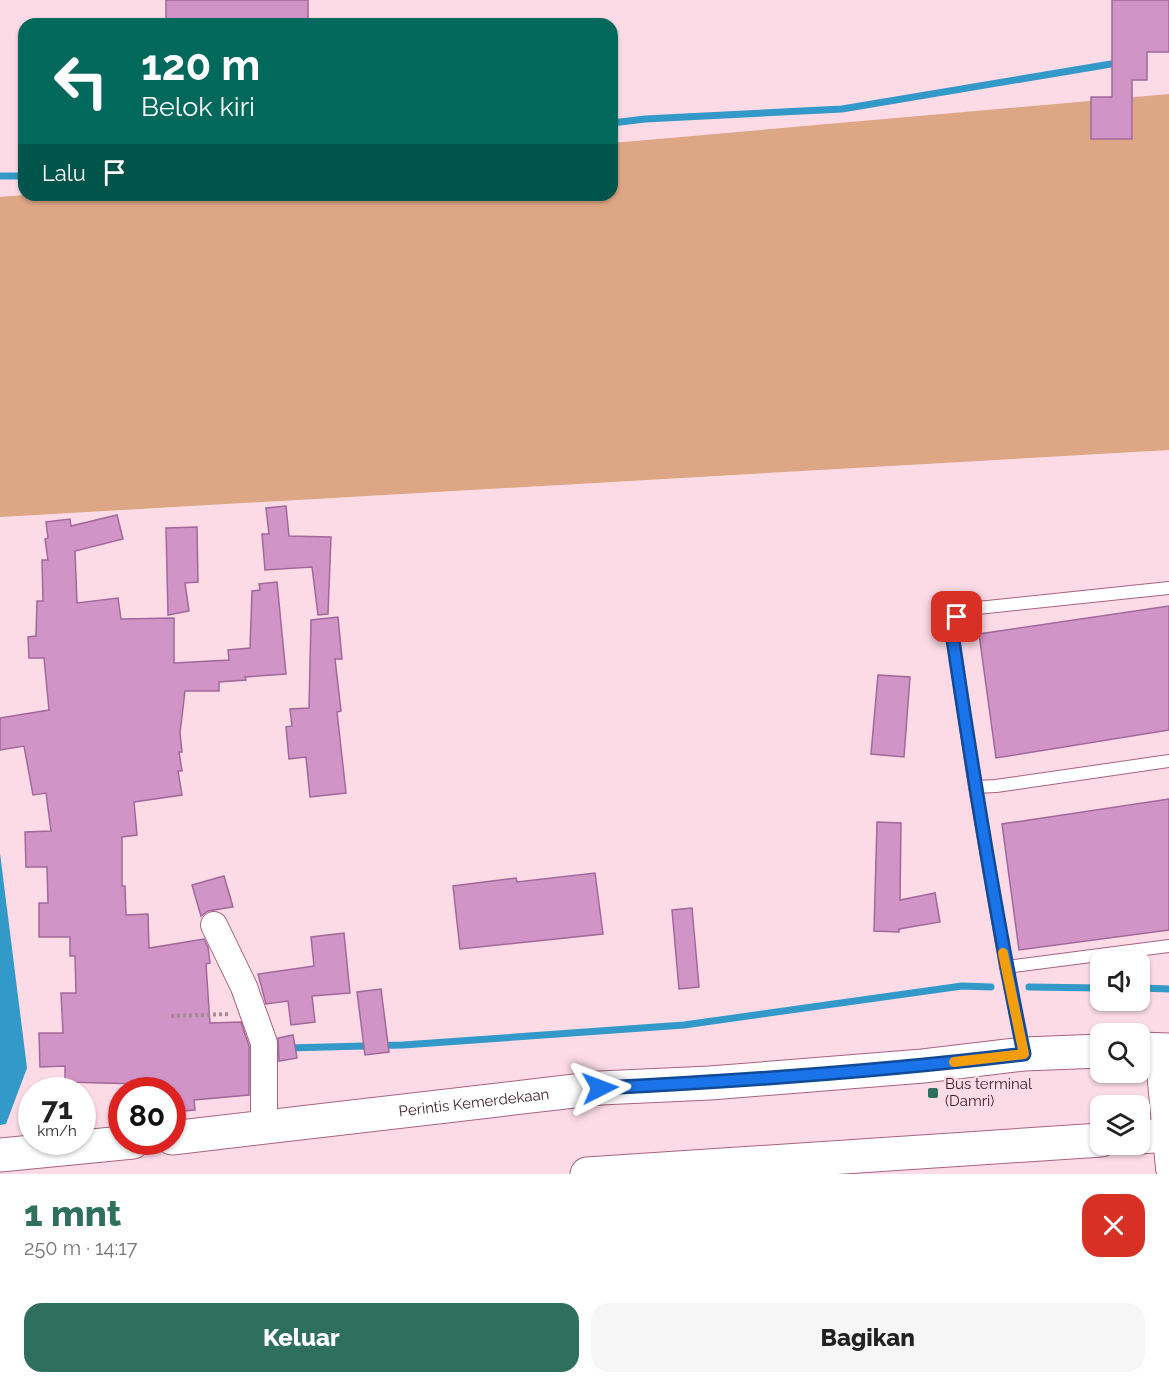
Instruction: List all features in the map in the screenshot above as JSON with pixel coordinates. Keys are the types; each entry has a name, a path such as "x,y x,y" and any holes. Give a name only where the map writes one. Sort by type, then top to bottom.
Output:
{"highway":[{"name":"Perintis Kemerdekaan","path":"186,1136 600,1088 710,1083 923,1066 1024,1054 1090,1051"},
{"path":"606,1173 1090,1141"},
{"path":"0,1155 108,1144"}],"street":[{"path":"214,925 244,987 264,1043 264,1128"},
{"path":"1156,1049 1159,1136 1169,1168"}],"lane":[{"path":"1024,1054 1006,967 975,787 951,626 957,617 978,608 1169,588"},
{"path":"975,787 1169,761"},
{"path":"1006,967 1169,946"}],"path":[{"path":"171,1016 254,1013"}],"shaded area":[{"path":"1169,94 1169,450 0,517 0,197 18,196 18,201 618,201 618,142"}],"water":[{"path":"0,853 27,1068 24,1077 18,1077 18,1092 6,1124 0,1125"}],"building":[{"path":"166,0 308,0 308,18 166,18"},
{"path":"1112,0 1169,0 1169,52 1147,52 1147,80 1132,80 1132,139 1091,139 1091,97 1112,97"},
{"path":"286,506 289,536 331,537 328,614 318,615 312,567 265,570 262,534 269,534 266,508"},
{"path":"117,515 123,539 75,551 77,603 118,598 121,619 174,618 174,663 229,660 228,650 250,648 252,591 260,590 259,584 277,582 286,674 245,677 246,680 219,682 219,691 185,691 180,733 182,752 179,752 182,771 178,771 182,795 134,802 137,835 122,837 122,886 125,886 126,915 148,914 149,948 204,939 208,947 210,963 206,964 210,1023 241,1022 249,1046 249,1095 194,1100 195,1110 186,1111 186,1077 108,1077 108,1083 96,1083 96,1077 65,1077 65,1066 40,1067 39,1033 63,1033 61,993 76,993 75,956 70,956 70,937 39,937 39,903 48,903 47,867 26,867 25,832 51,831 46,793 33,795 24,746 0,750 0,718 49,710 44,658 29,658 28,637 36,636 37,601 43,601 42,560 48,560 45,539 48,538 46,522 70,519 71,526"},
{"path":"197,527 198,582 185,583 189,611 168,615 166,528"},
{"path":"1169,606 1169,730 996,758 979,634"},
{"path":"338,617 342,659 335,659 341,711 337,712 346,793 310,797 306,757 289,759 286,727 292,726 290,709 309,708 311,620"},
{"path":"878,675 910,677 904,757 871,754"},
{"path":"1169,799 1169,930 1019,950 1002,824"},
{"path":"877,822 901,823 900,900 935,893 940,922 899,929 899,932 874,931"},
{"path":"595,873 603,934 460,949 453,886 516,878 517,882"},
{"path":"224,876 233,907 208,911 201,916 192,885"},
{"path":"692,908 699,987 679,989 672,910"},
{"path":"344,933 350,993 312,996 315,1022 291,1025 288,1001 266,1004 258,974 314,966 311,937"},
{"path":"381,989 389,1052 365,1055 357,992"},
{"path":"293,1035 297,1058 279,1061 278,1038"}],"waterway":[{"path":"618,122 842,109 1111,64"},
{"path":"0,176 18,176"},
{"path":"288,1048 403,1045 684,1025 962,986 991,987"},
{"path":"1029,987 1090,988"},
{"path":"1150,988 1169,989"}],"slow traffic":[{"path":"954,1062 1024,1054 1003,953"}],"place":[{"name":"Bus terminal (Damri)","path":"933,1093"}],"route":[{"path":"600,1088 710,1083 923,1066 1024,1054 1006,967 975,787 951,626 957,617"}]}
